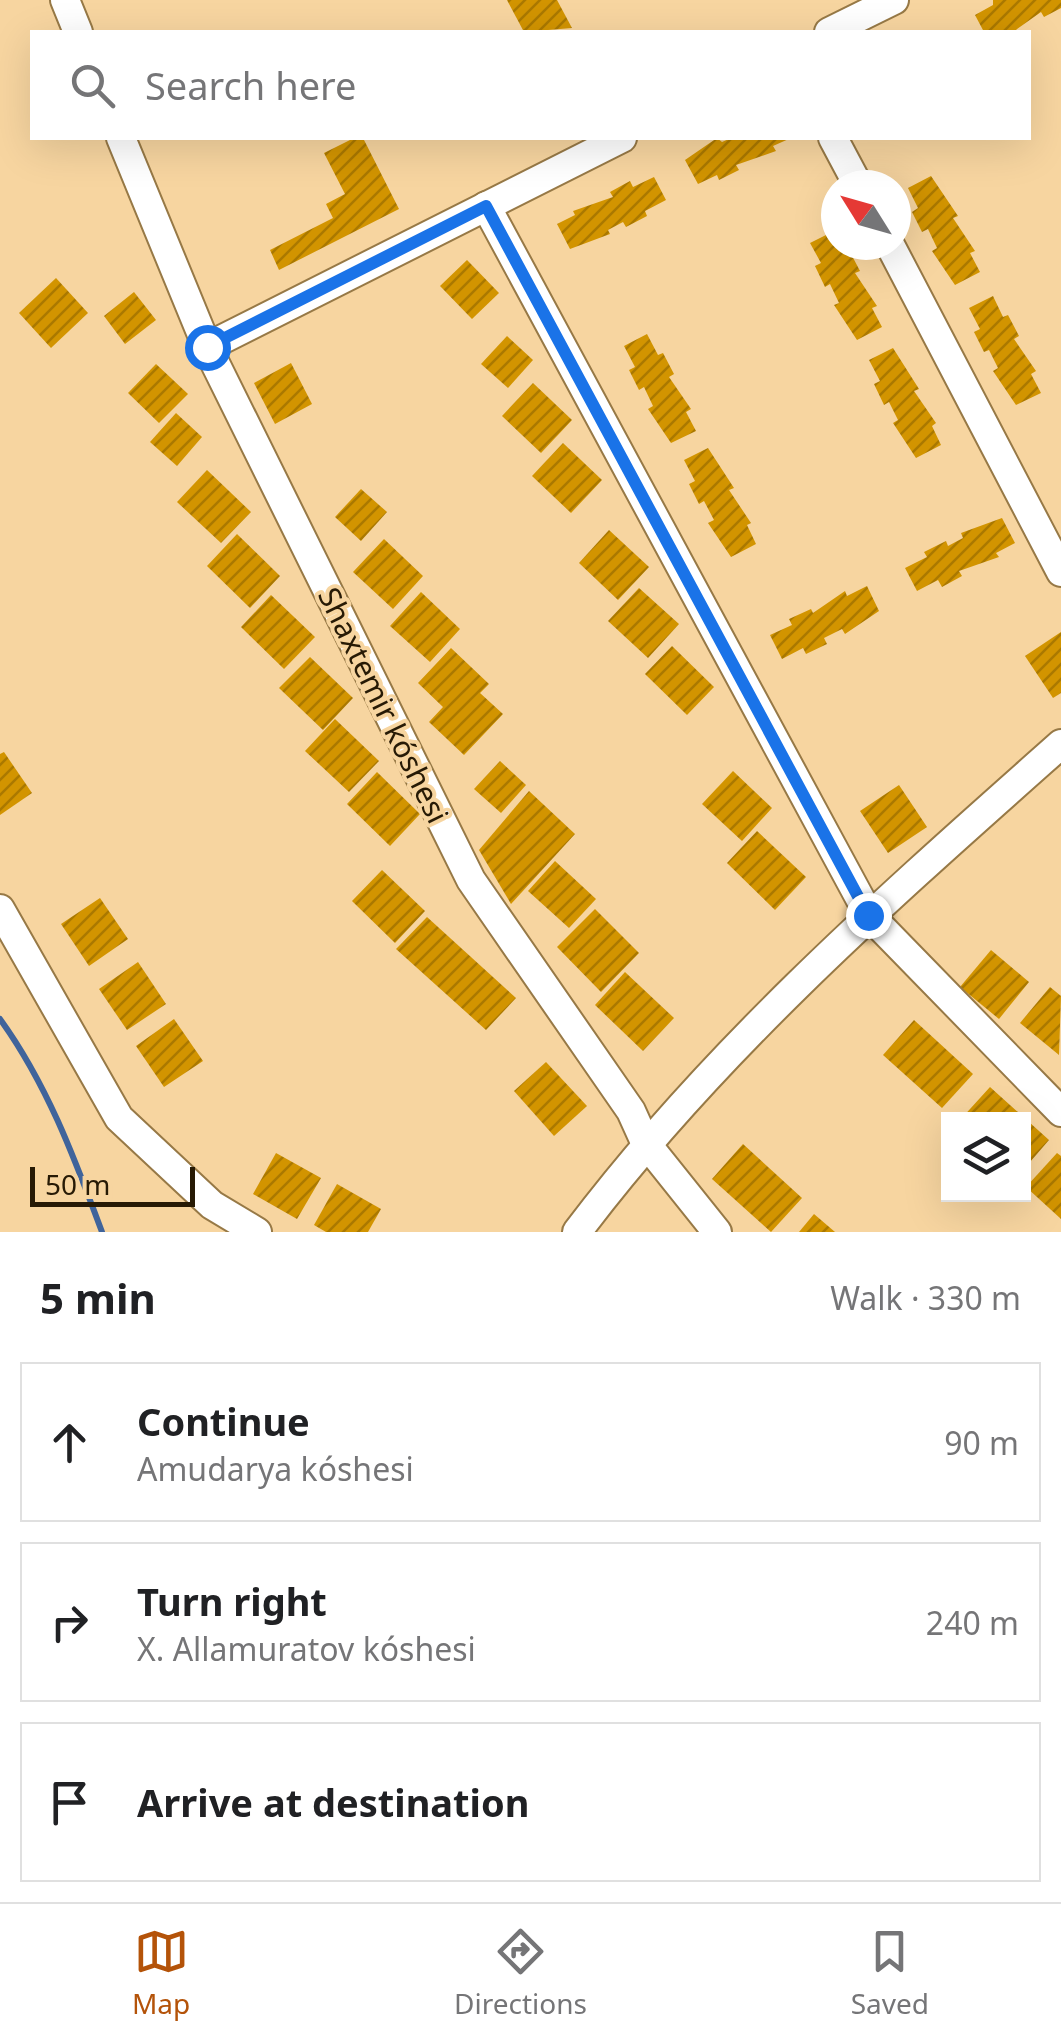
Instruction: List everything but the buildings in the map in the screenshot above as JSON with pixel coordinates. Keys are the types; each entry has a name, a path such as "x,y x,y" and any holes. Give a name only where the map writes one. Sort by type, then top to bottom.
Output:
{"street":[{"path":"64,0 77,30"},
{"path":"834,30 894,0"},
{"name":"Shaxtemir kóshesi","path":"122,140 207,347 472,880 630,1112 645,1142 718,1232"},
{"path":"207,347 618,140"},
{"path":"834,140 850,170"},
{"path":"486,206 868,915 1061,1112"},
{"path":"898,260 1061,572"},
{"path":"577,1232 645,1142 868,915 1061,744"},
{"path":"4,926 118,1118 212,1205 256,1232"}],"waterway":[{"path":"0,1019 46,1095 102,1232"}],"route":[{"path":"207,347 486,206 868,915"}]}
